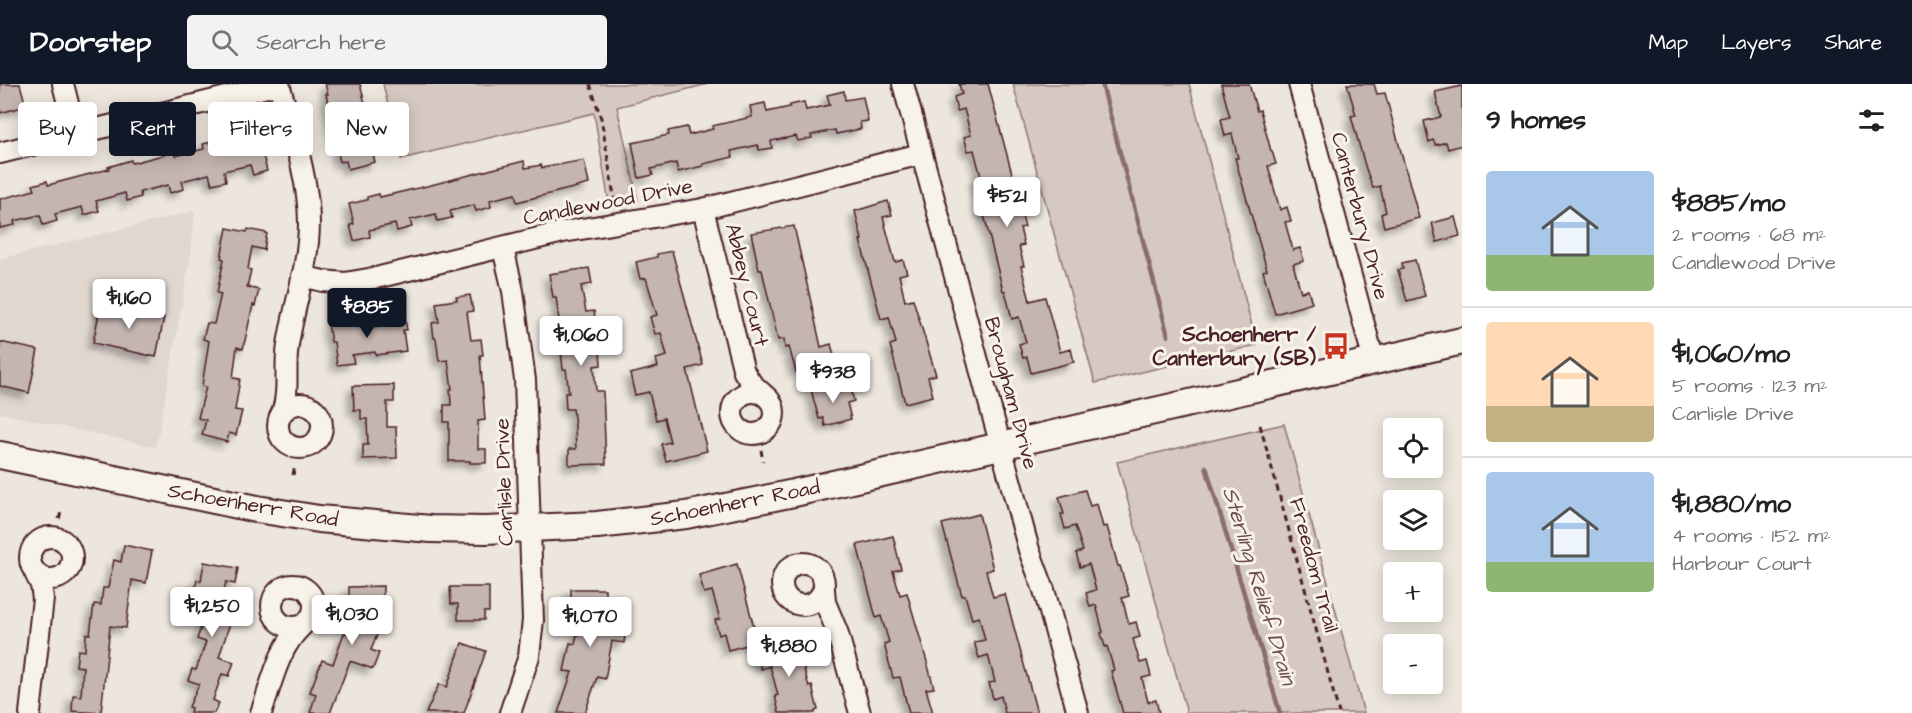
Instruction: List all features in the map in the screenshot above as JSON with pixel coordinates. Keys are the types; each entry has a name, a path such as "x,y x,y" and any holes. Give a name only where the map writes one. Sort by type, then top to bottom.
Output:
{"main road":[{"name":"Schoenherr Road","path":"0,455 257,509 319,519 431,529 529,529 627,522 715,510 794,494 1462,341"}],"street":[{"path":"63,84 68,102"},
{"path":"97,130 279,84 306,188 309,213 309,233 302,276 286,354 287,399 279,428 285,441 298,447 305,447 312,444 321,433 321,419 313,408 300,404 287,386"},
{"name":"Brougham Drive","path":"903,84 1000,446 1029,550 1044,590 1078,713"},
{"name":"Canterbury Drive","path":"1299,84 1374,361"},
{"path":"0,153 18,149"},
{"name":"Candlewood Drive","path":"302,276 345,283 380,277 563,232 704,209 921,154"},
{"name":"Abbey Court","path":"704,209 744,372 752,384 768,397 775,410 771,424 760,433 746,433 735,424 732,411 742,387 744,372"},
{"name":"Carlisle Drive","path":"503,248 513,291 525,380 533,620 529,656 510,713"},
{"path":"737,399 748,392 762,393"},
{"path":"282,413 300,404"},
{"path":"30,713 43,599 41,585 31,566 31,552 40,540 54,537 67,544 73,556 70,569 51,587 43,599"},
{"path":"830,615 818,608 791,601 786,596 782,581 788,568 801,562 814,565 823,575 825,602 837,631 860,713"},
{"path":"35,573 47,579 60,578"},
{"path":"261,713 284,647 292,635 312,617 314,604 309,592 295,585 281,588 271,607 282,633 284,647"},
{"path":"805,605 817,600 824,589"},
{"path":"277,621 288,627 302,626"}],"path":[{"path":"590,84 602,118 616,204"},
{"name":"Freedom Trail","path":"1260,425 1339,713"},
{"path":"761,450 763,460"},
{"path":"293,476 295,465"},
{"path":"59,519 62,509"}],"shaded area":[{"path":"383,84 708,84 617,107 638,200 609,203 594,113 401,159 400,156 409,156 409,102 387,102"},
{"path":"1013,84 1189,84 1257,345 1095,383"},
{"path":"195,211 191,254 156,447 0,413 0,259"},
{"path":"1284,424 1364,713 1187,713 1117,462"}],"building":[{"path":"0,84 20,84 25,102 18,102 18,108 0,113"},
{"path":"325,84 360,84 365,102 328,102 326,94 328,94"},
{"path":"959,84 988,84 1015,185 1010,186 1017,213 1021,212 1025,227 1020,228 1024,245 1019,246 1024,266 1021,266 1030,301 1045,297 1060,352 1071,349 1074,362 1031,373 1027,357 1023,358 1019,344 1026,342 1019,317 1012,319 1005,291 1003,291 975,179 981,177 974,150 968,151 964,137 971,135 964,109 957,111 954,97 962,94"},
{"path":"1221,84 1249,84 1257,111 1260,110 1276,164 1268,166 1280,210 1287,207 1291,221 1285,222 1293,250 1300,248 1304,261 1293,264 1301,292 1308,290 1312,303 1275,314 1263,271 1267,270 1235,158 1238,158 1232,134 1225,136 1221,119 1230,117"},
{"path":"1347,84 1374,84 1377,94 1385,93 1419,218 1384,227 1381,214 1386,212 1380,186 1373,188 1366,169 1351,116 1356,115"},
{"path":"1462,86 1462,145 1448,149 1446,142 1436,145 1433,140 1429,142 1424,121 1441,117 1435,92"},
{"path":"844,91 845,100 863,97 868,121 860,122 861,129 836,134 835,130 811,135 812,138 798,141 796,136 771,141 772,148 759,150 758,145 731,151 733,157 678,172 676,163 651,169 653,175 639,178 632,143 669,135 668,131 687,127 689,135 713,129 712,126 752,117 750,106 765,103 767,112 804,102 806,110 830,105 827,95"},
{"path":"208,143 208,156 263,156 267,171 253,175 250,165 224,171 226,181 212,184 209,174 182,181 184,189 170,193 168,185 140,192 141,197 127,201 125,193 96,201 99,211 84,215 82,207 55,214 57,221 43,225 40,215 14,221 15,225 0,228 0,199 35,190 33,185 47,181 48,185 109,169 108,167 131,160 132,163 159,156 196,156 196,151 204,149 203,144"},
{"path":"339,156 374,156 375,162 348,169 346,161 340,162"},
{"path":"584,160 589,184 517,202 515,194 490,200 491,207 476,211 474,205 450,211 452,218 437,221 436,214 410,220 412,227 397,231 395,224 369,230 370,237 354,241 350,225 354,224 349,204 367,200 367,197 379,194 380,197 524,161 525,168 541,165 542,168"},
{"path":"888,201 892,215 883,217 895,262 903,260 907,273 899,275 905,301 913,299 936,375 928,377 933,396 905,403 890,345 896,343 889,317 881,319 860,240 862,240 855,211"},
{"path":"1455,217 1460,236 1437,242 1432,223"},
{"path":"794,226 821,347 831,344 835,360 796,372 789,347 785,348 784,339 778,340 751,233"},
{"path":"227,228 267,233 264,250 252,247 248,269 251,270 247,287 259,290 255,306 253,305 243,349 237,347 233,378 240,379 235,410 242,411 236,435 229,433 227,442 202,435 206,420 198,418 206,387 202,386 209,341 203,339 207,323 214,324 221,294 217,293"},
{"path":"672,251 703,365 687,369 707,451 666,461 661,444 670,442 664,418 656,420 649,392 635,395 630,374 658,367 656,359 667,356 661,333 655,334 650,317 657,315 646,278 640,279 636,262"},
{"path":"1415,260 1425,296 1407,301 1398,270 1403,269 1402,263"},
{"path":"589,268 592,284 581,286 586,312 594,311 600,350 601,365 594,366 596,391 603,391 606,464 569,465 569,449 576,449 575,426 573,409 566,409 565,393 569,393 561,352 570,351 566,327 560,328 556,297 553,297 549,274"},
{"path":"470,295 473,311 467,312 471,340 481,339 483,355 480,355 485,420 478,421 478,449 486,449 486,463 449,461 449,422 444,422 444,405 451,405 450,389 452,389 448,360 439,361 432,323 439,322 436,303 457,300 456,297"},
{"path":"101,304 164,317 156,357 93,343"},
{"path":"404,314 407,330 403,330 406,351 352,355 354,363 337,365 334,342 331,342 328,324 355,320 356,327 365,326 365,328 389,324 388,317"},
{"path":"0,342 38,350 29,393 0,386"},
{"path":"834,384 835,390 850,386 854,401 847,403 851,419 825,426 823,418 819,419 811,390"},
{"path":"394,385 394,402 387,402 387,427 396,427 397,458 363,459 363,445 368,445 367,419 361,419 361,410 354,410 353,386"},
{"path":"1085,490 1090,506 1097,504 1103,527 1107,526 1129,596 1122,598 1129,624 1136,622 1140,637 1133,639 1140,663 1147,661 1151,676 1142,678 1148,702 1156,700 1159,713 1123,713 1111,671 1114,670 1101,633 1103,632 1096,605 1090,607 1086,593 1096,590 1089,564 1080,567 1076,553 1083,551 1075,526 1065,529 1061,514 1064,514 1059,497"},
{"path":"979,514 993,569 986,571 993,597 1005,594 1037,713 1005,713 1001,696 993,699 989,683 995,682 988,655 979,658 974,642 985,640 979,617 972,619 965,595 962,596 942,524"},
{"path":"893,536 901,569 893,571 900,595 907,593 927,662 934,688 926,689 933,713 909,713 900,677 893,678 884,644 889,642 881,616 876,618 857,545"},
{"path":"124,545 152,551 146,583 132,580 126,628 110,626 101,713 72,711 73,695 81,696 83,667 76,666 78,650 85,651 86,634 90,634 94,604 101,605 103,588 108,588 114,560 121,562"},
{"path":"204,562 238,568 235,584 226,582 219,613 232,617 219,657 234,662 229,676 222,674 213,700 219,703 214,713 190,713 191,708 189,707 199,684 188,680 192,669 196,670 206,642 197,639 212,596 194,593 197,580 201,581"},
{"path":"737,564 758,642 728,650 724,633 719,635 715,620 720,619 712,591 704,593 699,575"},
{"path":"383,586 383,604 387,604 388,620 383,620 371,650 379,653 373,669 350,661 330,713 310,713 316,694 310,692 322,660 333,664 344,633 349,634 355,617 355,602 349,602 349,587"},
{"path":"450,587 489,587 489,612 484,612 484,620 458,620 458,604 451,604"},
{"path":"571,589 605,589 605,606 610,606 610,621 627,620 624,643 612,641 605,679 597,677 585,713 558,713 572,672 564,671 570,643 575,644 577,634 580,635 581,605 571,605"},
{"path":"796,640 809,687 812,686 818,710 815,713 779,713 775,696 778,695 770,666 761,669 756,651"},
{"path":"462,643 486,651 464,713 426,713 439,684 447,687"}],"waterway":[{"name":"Sterling Relief Drain","path":"1102,84 1168,336"},
{"name":"Sterling Relief Drain","path":"1206,467 1280,713"}],"place":[{"name":"Schoenherr / Canterbury (SB)","path":"1336,346"}]}
